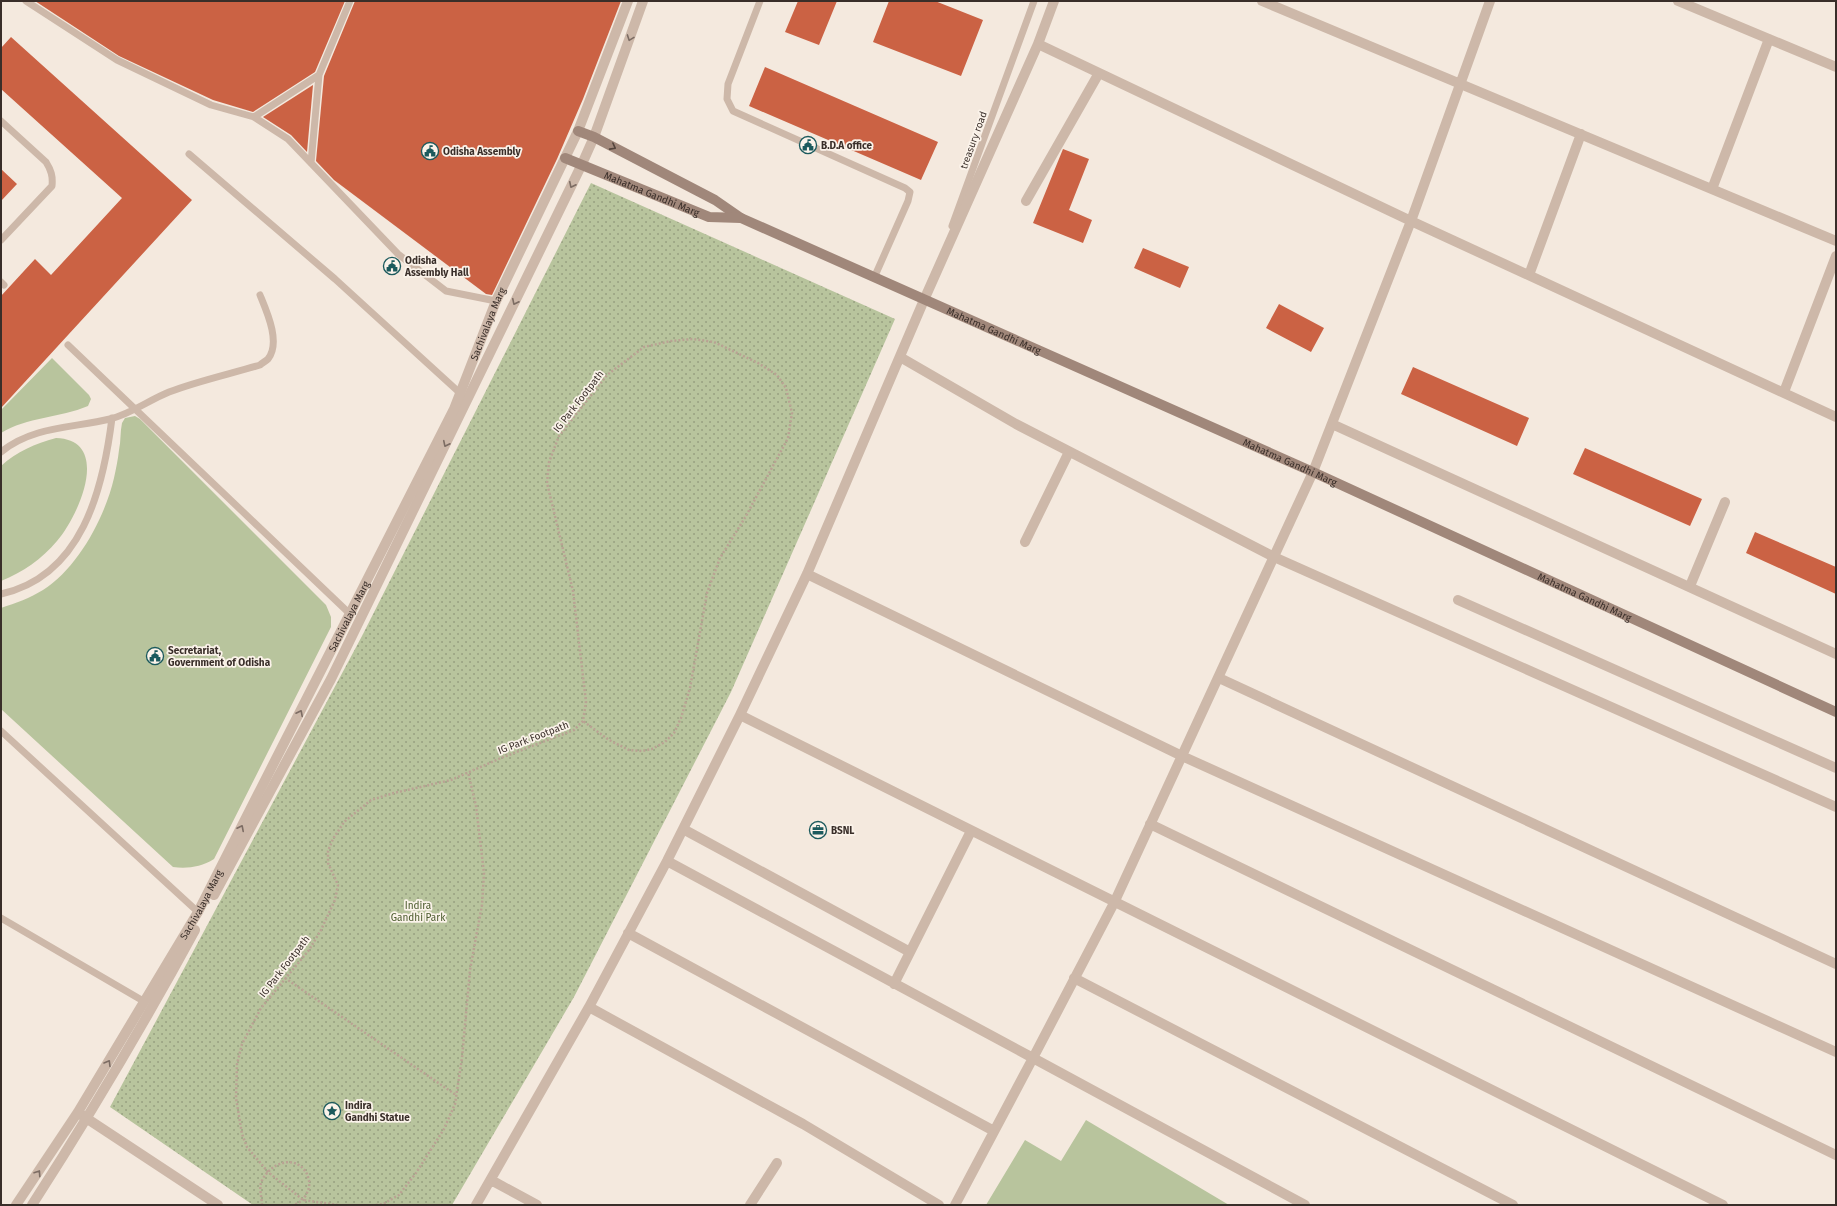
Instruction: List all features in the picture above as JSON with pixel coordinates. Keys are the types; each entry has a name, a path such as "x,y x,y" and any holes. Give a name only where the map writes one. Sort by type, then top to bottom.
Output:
{"main road":[{"name":"Mahatma Gandhi Marg","path":"578,131 594,137 715,200 741,218 1313,472 1836,712"},
{"name":"Mahatma Gandhi Marg","path":"565,158 709,217 741,218"}],"street":[{"name":"Sachivalaya Marg","path":"16,1205 78,1112 198,912 350,614 461,394 496,301 578,131 628,1"},
{"name":"Sachivalaya Marg","path":"32,1205 87,1119 149,1015 331,679 582,164 594,137 643,1"},
{"path":"476,1205 589,1006 667,861 740,715 807,574 924,300 1038,44 1054,1"},
{"path":"1262,1 1836,241"},
{"path":"955,1205 1114,903 1313,472 1411,221 1490,1"},
{"path":"1678,1 1836,66"},
{"path":"1712,189 1769,39"},
{"path":"1038,44 1411,221 1836,416"},
{"path":"1026,201 1099,73"},
{"path":"1529,275 1582,134"},
{"path":"1784,392 1836,256"},
{"path":"900,357 1016,424 1274,557 1836,807"},
{"path":"1332,424 1690,586 1836,654"},
{"path":"1025,542 1069,452"},
{"path":"1690,586 1724,502"},
{"path":"807,574 1182,756 1836,1052"},
{"path":"1458,600 1836,768"},
{"path":"1219,678 1836,964"},
{"path":"740,715 1114,903 1723,1205"},
{"path":"1150,824 1836,1155"},
{"path":"683,830 910,952"},
{"path":"894,984 971,831"},
{"path":"667,861 1305,1205"},
{"path":"628,933 994,1131"},
{"path":"1074,978 1513,1205"},
{"path":"589,1006 803,1124 939,1205"},
{"path":"78,1112 218,1205"},
{"path":"750,1205 777,1163"},
{"path":"491,1180 537,1205"}],"lane":[{"path":"26,1 117,60 211,105 254,118 288,139 398,254 446,290 496,301"},
{"path":"311,163 319,75 350,1"},
{"path":"760,1 728,84 726,99 734,111 905,188 910,192 908,201 874,278"},
{"name":"treasury road","path":"930,287 1034,1"},
{"path":"254,118 319,75"},
{"path":"1,121 46,162 51,170 53,178 52,186 1,240"},
{"path":"189,154 335,279 461,394"},
{"path":"1,452 8,446 29,436 55,428 112,418 170,392 260,365 268,359 272,349 273,338 271,324 260,295"},
{"path":"68,345 350,614"},
{"path":"1,594 24,588 44,575 64,556 83,529 99,488 107,454 112,418"},
{"path":"1,731 198,912"},
{"path":"1,918 145,1002"}],"path":[{"name":"IG Park Footpath","path":"338,1205 304,1200 268,1172 247,1147 242,1134 236,1098 237,1064 242,1044 261,1008 308,950 321,930 335,900 338,885 328,862 328,851 332,839 344,822 371,800 394,793 451,780 501,758 574,730 583,721 586,702 572,591 547,483 549,462 559,436 607,375 644,347 671,341 693,339 714,342 758,362 777,375 786,388 792,413 788,438 746,516 720,558 707,593 690,688 681,718 674,733 665,742 652,749 642,751 629,750 609,740 583,721"},
{"path":"376,1205 383,1204 399,1195 416,1173 444,1129 456,1095 462,1058 470,970 482,905 484,880 480,833 468,772"},
{"path":"285,978 456,1095"},
{"path":"262,1205 261,1184 268,1172 276,1165 286,1162 295,1162 304,1168 308,1177 309,1186 304,1200 294,1205"}],"green space":[{"name":"Indira Gandhi Park","path":"591,183 895,319 731,692 574,997 452,1205 253,1205 110,1107 362,636"},
{"path":"52,358 89,395 91,399 88,406 22,424 1,433 1,410"},
{"path":"135,416 140,419 326,605 331,617 331,627 214,859 199,866 183,868 173,867 1,709 1,608 23,600 43,590 68,569 78,555 97,525 110,493 118,460 122,423 125,418"},
{"path":"56,438 73,442 83,452 87,465 86,481 81,498 74,515 65,530 51,548 32,564 1,581 1,466 13,456"},
{"path":"1086,1120 1229,1205 986,1205 1025,1140 1061,1161"}],"building":[{"path":"35,1 345,1 315,72 253,112 213,100 119,56"},
{"name":"Odisha Assembly","path":"355,1 621,1 583,99 557,159 492,295 486,294 334,180 316,161 324,76"},
{"path":"798,1 837,1 819,45 785,32"},
{"path":"889,1 935,1 983,20 961,76 873,42"},
{"path":"11,37 192,200 1,408 1,296 35,259 51,275 122,198 1,89 1,48"},
{"path":"765,67 938,142 921,180 749,106"},
{"path":"313,85 307,152 291,135 263,117"},
{"path":"1063,149 1089,159 1069,210 1092,220 1083,243 1033,223"},
{"path":"1,169 17,184 1,201"},
{"path":"1143,248 1189,267 1180,288 1134,268"},
{"path":"1279,304 1324,328 1311,352 1266,328"},
{"path":"1413,367 1529,418 1517,446 1401,394"},
{"path":"1585,448 1702,499 1690,526 1573,474"},
{"path":"1755,532 1836,567 1836,594 1746,553"}],"place":[{"name":"B.D.A office","path":"808,145"},
{"name":"Odisha Assembly","path":"430,151"},
{"name":"Odisha Assembly Hall","path":"392,266"},
{"name":"Secretariat, Government of Odisha","path":"155,656"},
{"name":"BSNL","path":"818,830"},
{"name":"Indira Gandhi Statue","path":"332,1111"}]}
